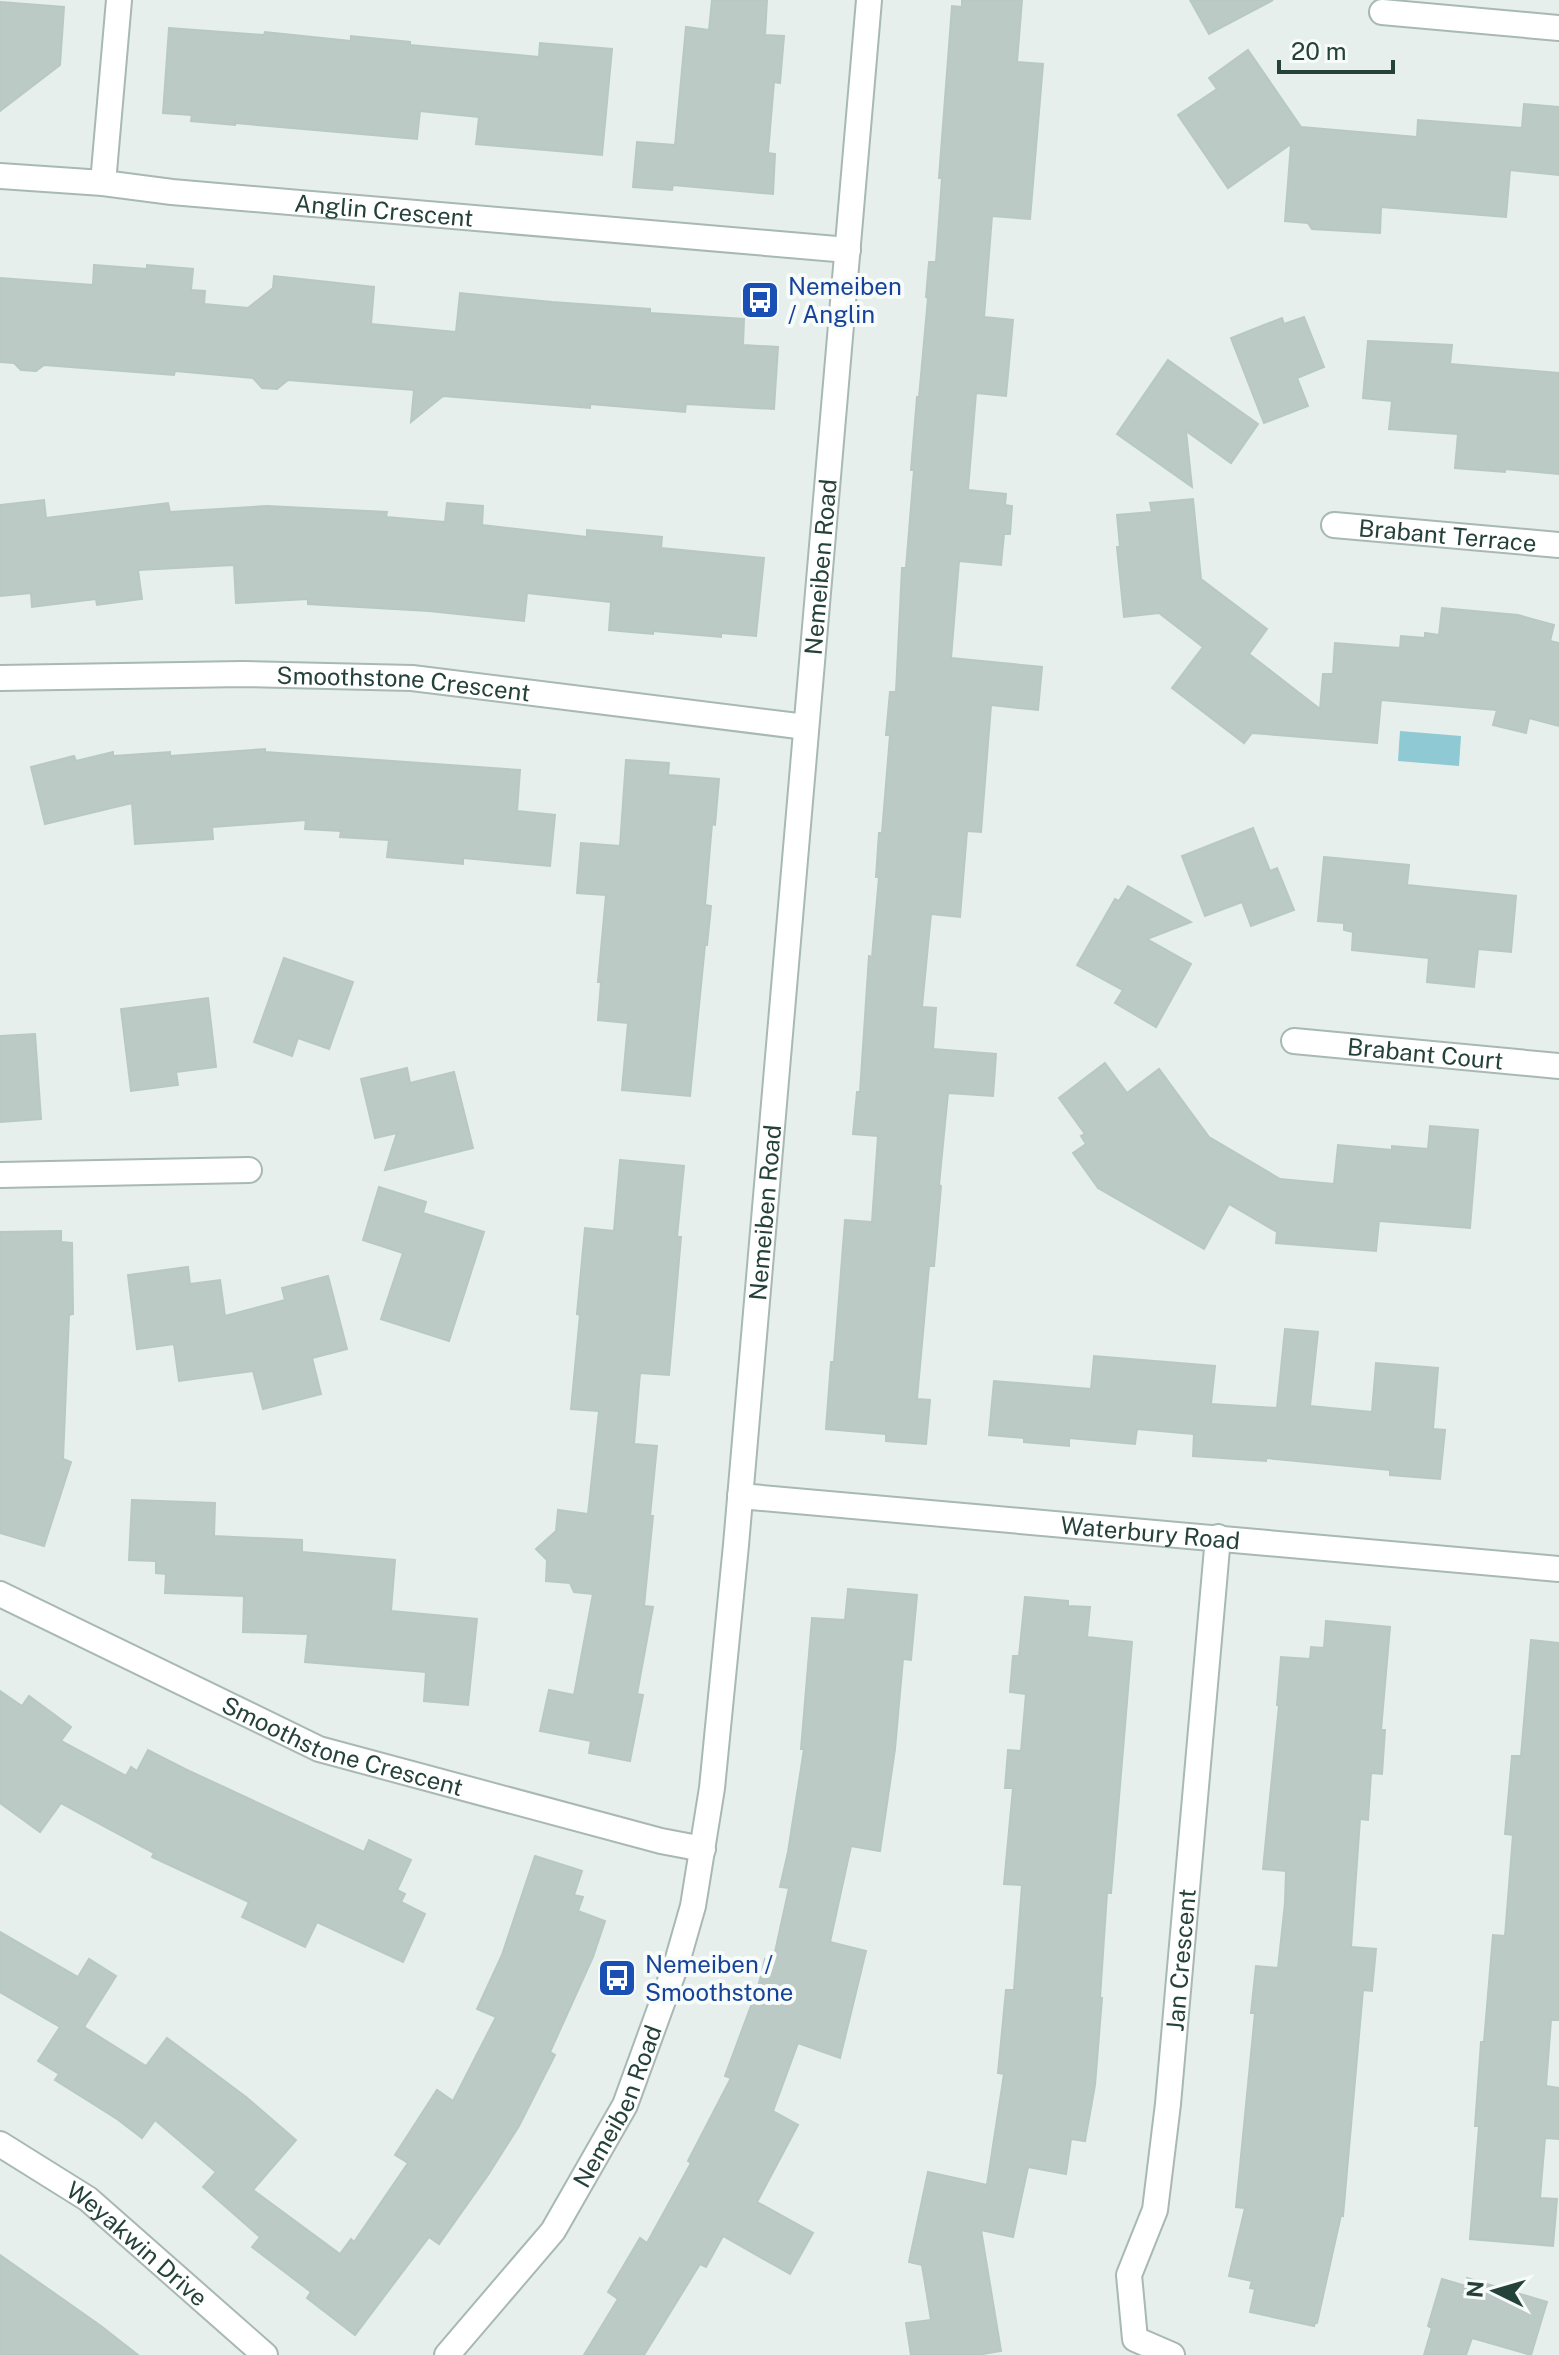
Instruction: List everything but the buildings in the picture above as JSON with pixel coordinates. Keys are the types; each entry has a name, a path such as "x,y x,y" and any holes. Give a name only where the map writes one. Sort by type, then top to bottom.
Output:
{"street":[{"path":"103,183 119,0"},
{"name":"Nemeiben Road","path":"447,2355 553,2231 625,2105 677,1962 693,1906 713,1773 740,1496 869,0"},
{"path":"1382,12 1559,28"},
{"name":"Anglin Crescent","path":"0,176 848,250"},
{"name":"Brabant Terrace","path":"1334,525 1559,545"},
{"name":"Smoothstone Crescent","path":"0,678 243,674 412,678 806,727"},
{"name":"Brabant Court","path":"1294,1041 1559,1066"},
{"path":"0,1175 249,1170"},
{"name":"Waterbury Road","path":"740,1496 1559,1569"},
{"name":"Jan Crescent","path":"1172,2355 1135,2339 1129,2275 1155,2210 1168,2104 1218,1537"},
{"name":"Smoothstone Crescent","path":"0,1594 319,1749 661,1841 703,1849"},
{"name":"Weyakwin Drive","path":"0,2144 88,2199 265,2355"}],"water":[{"path":"1400,731 1461,736 1459,766 1398,761"}],"place":[{"name":"Nemeiben / Anglin","path":"760,300"},
{"name":"Nemeiben / Smoothstone","path":"617,1978"}]}
